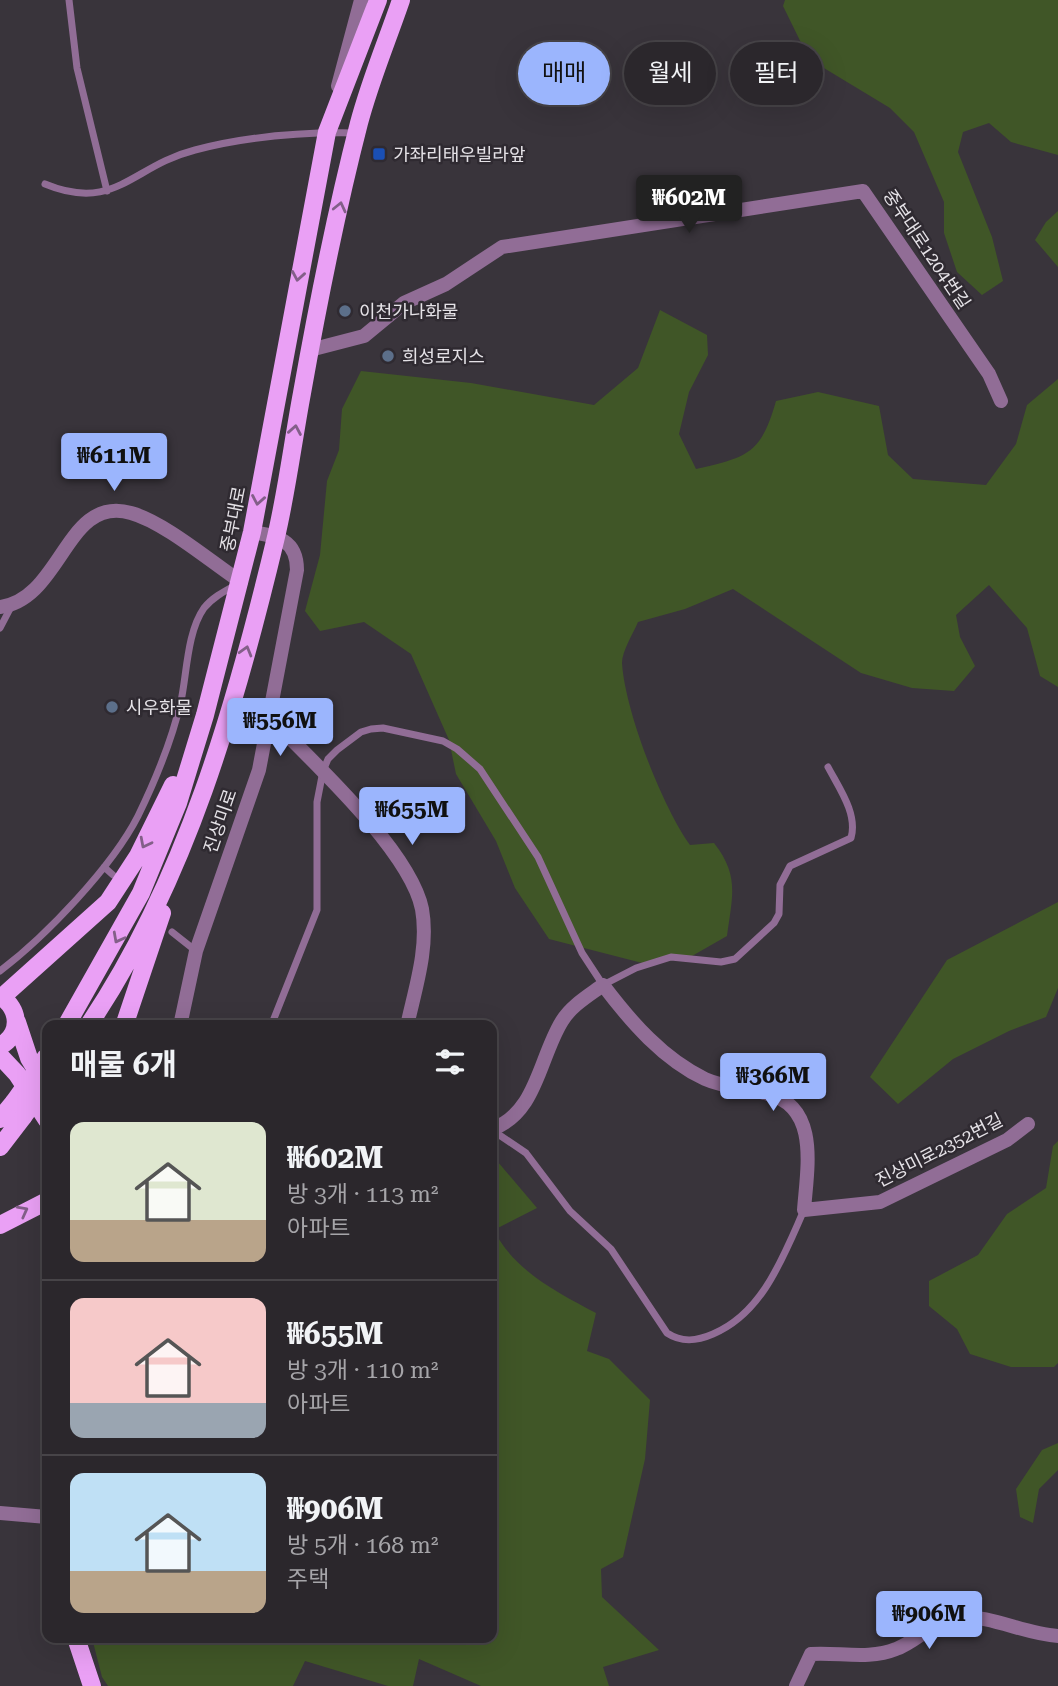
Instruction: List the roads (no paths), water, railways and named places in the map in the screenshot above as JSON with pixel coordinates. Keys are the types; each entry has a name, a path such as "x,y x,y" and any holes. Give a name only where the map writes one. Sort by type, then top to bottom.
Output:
{"main road":[{"name":"중부대로","path":"69,1020 141,894 178,803 205,715 253,532 327,132 378,0"},
{"path":"126,1020 205,787 248,645 276,535 310,350 357,133 374,74 401,0"},
{"path":"42,1078 29,1058 11,1005 1,997 108,902 149,837 205,715"},
{"path":"91,1020 145,926 205,787"},
{"path":"0,1046 10,1039 17,1022"},
{"path":"0,1056 17,1074 42,1112"},
{"path":"0,1147 42,1065"},
{"path":"0,1119 19,1109 42,1089"},
{"path":"0,1224 42,1203"},
{"path":"78,1643 92,1686"}],"street":[{"path":"327,132 361,0"},
{"name":"중부대로1204번길","path":"310,350 364,336 404,303 446,284 502,247 863,191 989,374 1001,401"},
{"path":"6,606 47,578 80,528 93,515 113,510 130,512 150,521 241,582"},
{"path":"253,532 276,535"},
{"name":"진상미로","path":"181,1020 196,951 247,809 271,718 297,570 294,550 290,543 276,535"},
{"path":"271,718 323,771 404,865 415,885 422,911 424,937 408,1020"},
{"path":"497,1127 516,1116 561,1021 582,1000 603,985 624,1012 679,1065 709,1081 768,1093 791,1104 804,1126 807,1143 804,1210"},
{"name":"진상미로2352번길","path":"804,1210 880,1202 1007,1140 1028,1124"},
{"path":"0,1513 42,1517"},
{"path":"796,1686 811,1654 865,1656 896,1650 954,1617 974,1617 1058,1636"}],"lane":[{"path":"69,0 77,68 107,191"},
{"path":"45,184 76,195 107,191 148,167 193,150 259,137 327,132 357,133"},
{"path":"0,971 31,944 104,867 137,818 156,777 180,703 197,621 214,597 241,582"},
{"path":"0,628 6,606"},
{"path":"273,1020 317,910 317,802 323,771 328,759 361,732 383,728 424,736 457,748 480,769 538,858 582,953 603,985 661,959 671,957 721,962 745,952 779,914 780,885 790,866 851,838 853,829 849,810 828,767"},
{"path":"104,867 113,876"},
{"path":"172,932 196,951"},
{"path":"497,1133 526,1153 570,1211 605,1242 667,1334 678,1340 706,1337 743,1318 763,1292 804,1210"}],"place":[{"name":"가좌리태우빌라앞","path":"379,154"},
{"name":"이천가나화물","path":"345,311"},
{"name":"희성로지스","path":"388,356"},
{"name":"시우화물","path":"112,707"}]}
